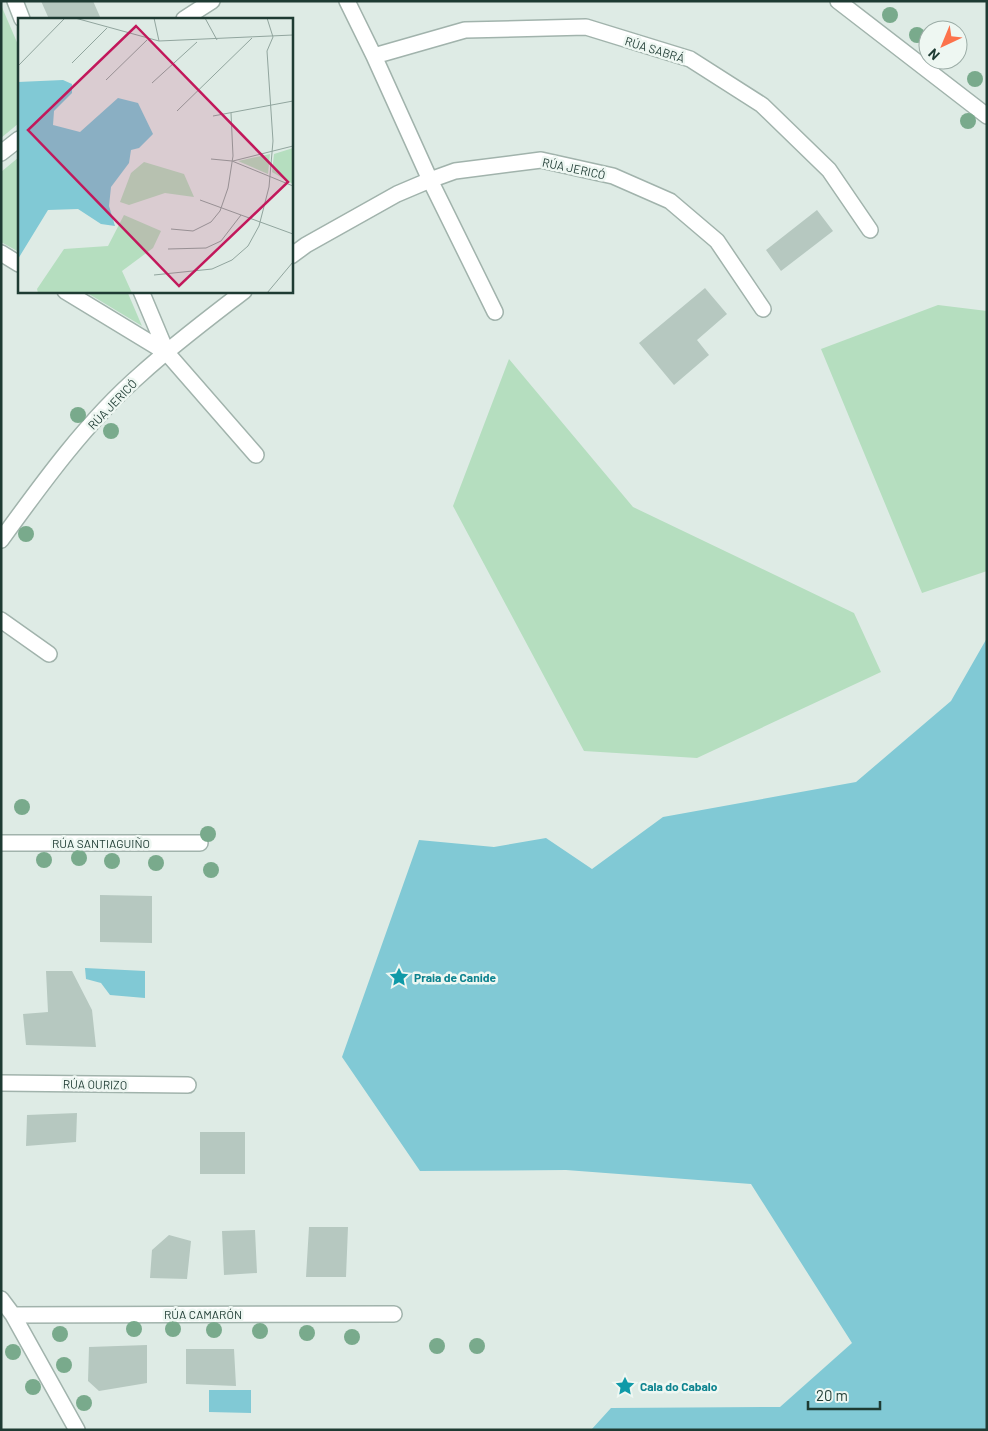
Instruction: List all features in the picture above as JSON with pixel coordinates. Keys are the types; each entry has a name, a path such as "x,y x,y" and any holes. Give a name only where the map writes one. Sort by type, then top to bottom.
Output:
{"street":[{"path":"15,1 22,18"},
{"path":"186,18 212,1"},
{"path":"346,1 374,56 430,180 495,312"},
{"path":"838,1 987,116"},
{"name":"RÚA SABRÁ","path":"374,56 465,30 586,28 690,59 762,105 829,170 870,230"},
{"path":"1,153 18,140"},
{"name":"RÚA JERICÓ","path":"292,255 306,245 397,194 430,180 455,171 541,160 613,176 670,201 718,241 763,309"},
{"path":"1,253 18,263"},
{"path":"67,292 167,353 256,455"},
{"path":"141,292 167,353"},
{"name":"RÚA JERICÓ","path":"1,540 48,476 92,424 140,375 243,292"},
{"path":"1,620 49,654"},
{"name":"RÚA SANTIAGUIÑO","path":"1,843 200,843"},
{"name":"RÚA OURIZO","path":"1,1082 188,1085"},
{"path":"1,1299 13,1315 78,1430"},
{"name":"RÚA CAMARÓN","path":"13,1315 394,1314"}],"green space":[{"path":"1,5 18,45 18,124 1,138"},
{"path":"18,158 18,251 1,242 1,172"},
{"path":"86,292 127,292 142,326"},
{"path":"938,305 987,311 987,571 922,593 821,349"},
{"path":"509,359 633,507 854,613 881,672 697,758 584,751 453,506"}],"water":[{"path":"987,638 987,1430 591,1430 611,1408 780,1407 852,1343 751,1184 566,1170 420,1171 342,1057 419,840 494,847 546,838 592,869 663,817 856,782 951,701"},
{"path":"85,968 145,971 145,998 110,995 101,983 86,979"},
{"path":"209,1390 251,1390 251,1413 209,1412"}],"building":[{"path":"41,1 93,1 101,18 54,17 49,18"},
{"path":"817,210 833,231 781,271 766,250"},
{"path":"705,288 727,314 697,340 709,355 674,385 639,343"},
{"path":"100,895 152,896 152,943 100,942"},
{"path":"46,971 72,971 92,1010 96,1047 26,1045 23,1014 48,1012"},
{"path":"77,1113 76,1142 26,1146 27,1115"},
{"path":"200,1132 245,1132 245,1174 200,1174"},
{"path":"309,1227 348,1227 346,1277 306,1277"},
{"path":"255,1230 257,1273 224,1275 222,1231"},
{"path":"169,1235 191,1241 187,1279 150,1278 152,1250"},
{"path":"147,1345 147,1383 99,1391 88,1381 89,1347"},
{"path":"186,1349 234,1349 236,1386 186,1384"}],"place":[{"name":"Praia de Canide","path":"399,977"},
{"name":"Cala do Cabalo","path":"625,1386"}]}
